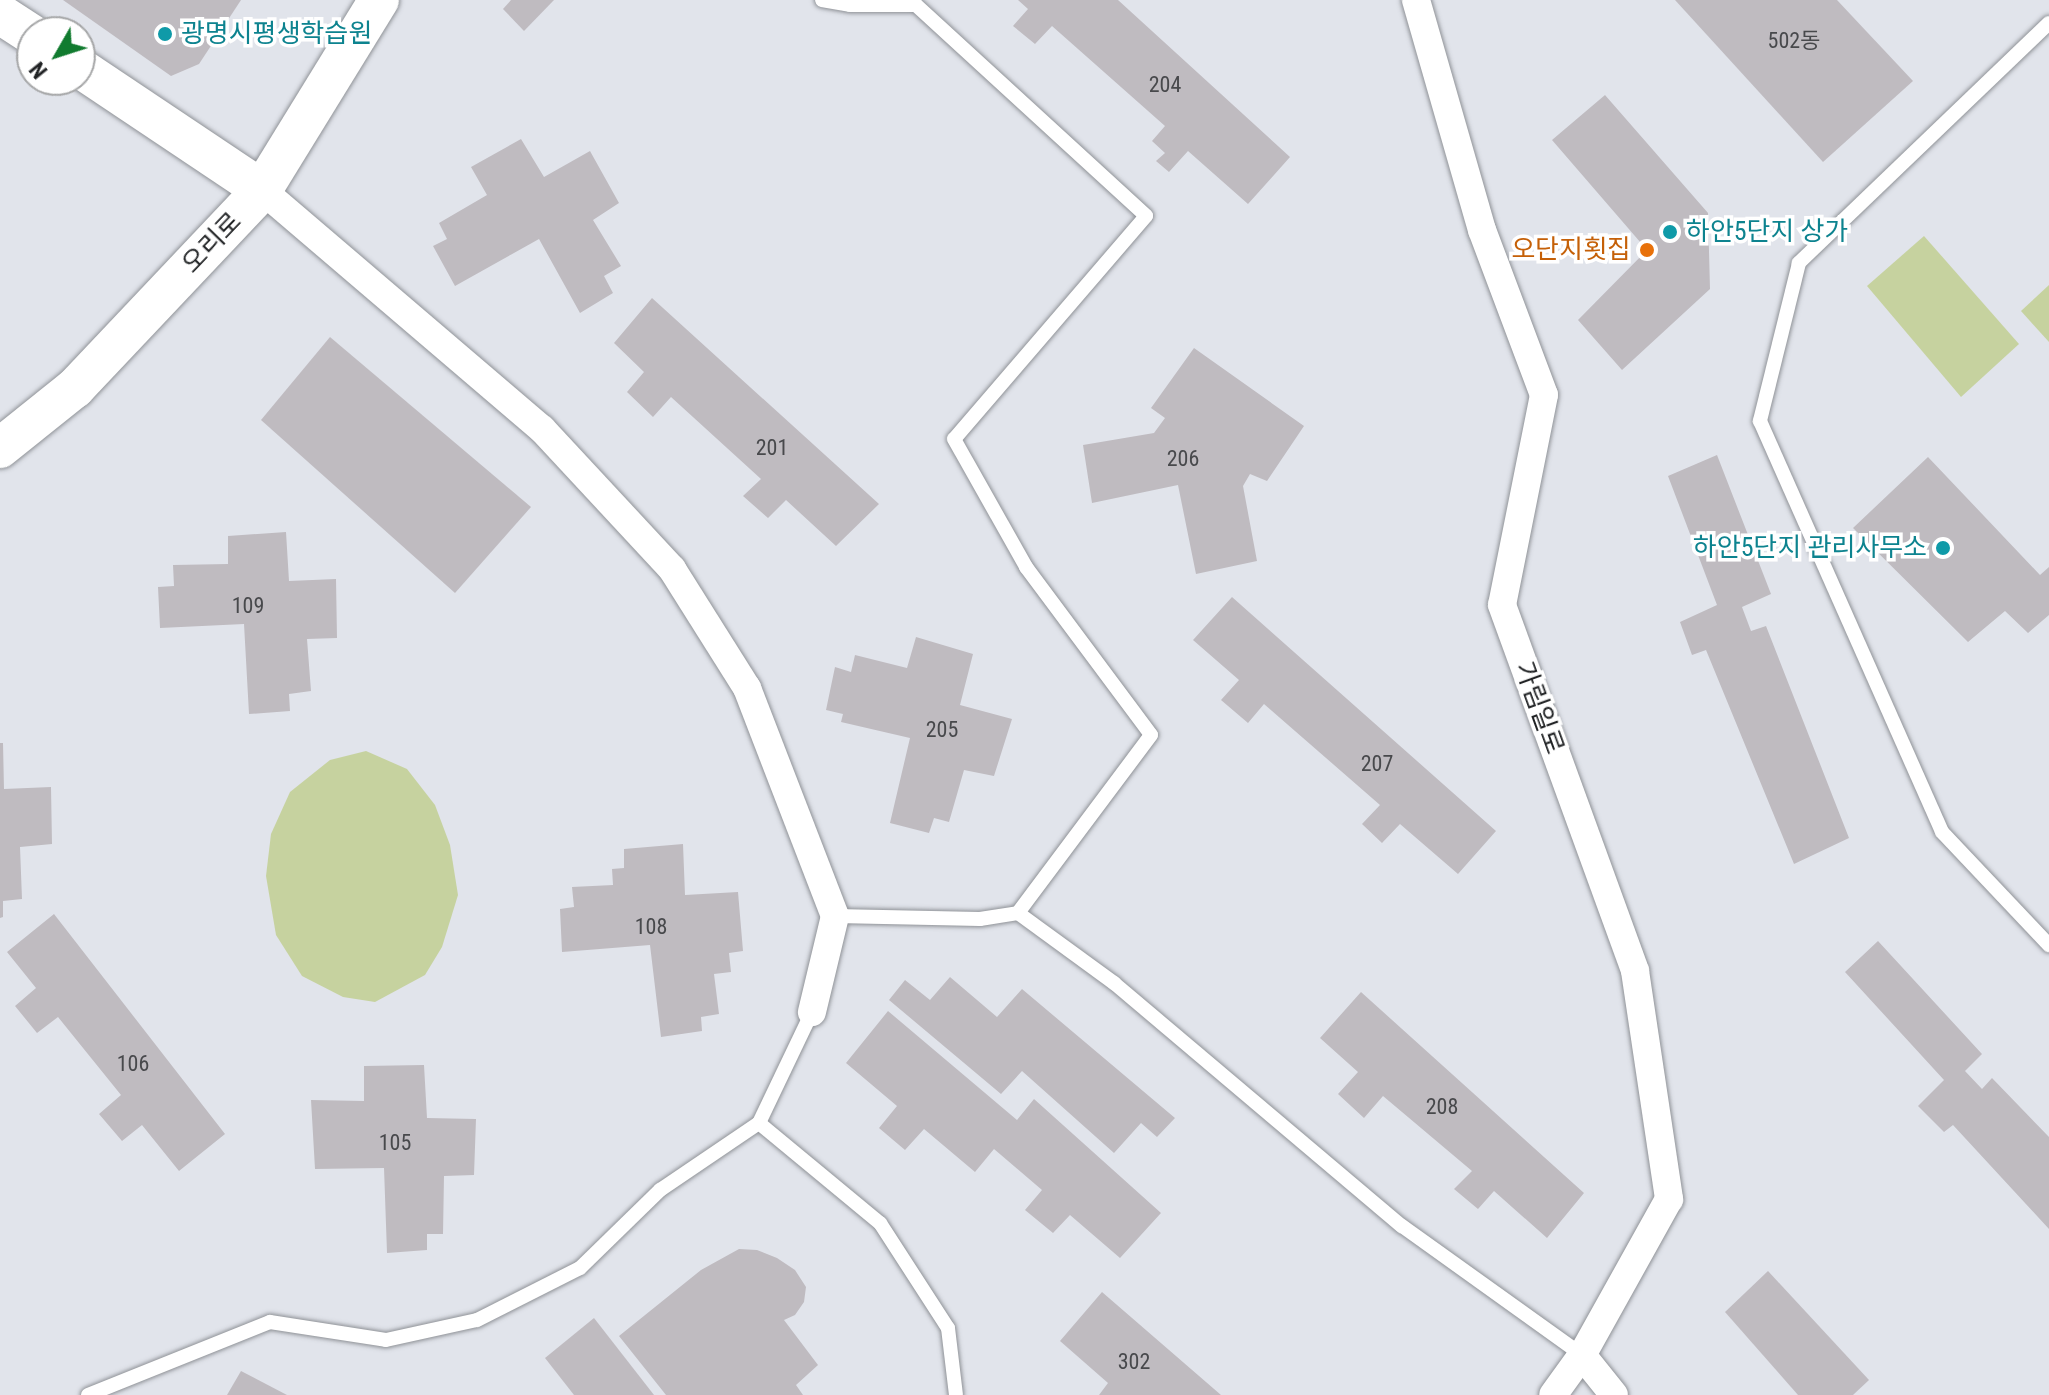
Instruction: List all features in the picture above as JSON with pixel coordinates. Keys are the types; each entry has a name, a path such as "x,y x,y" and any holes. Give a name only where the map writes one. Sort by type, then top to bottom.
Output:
{"main road":[{"name":"오리로","path":"0,448 75,388 262,190 379,0"},
{"path":"96,79 262,190"}],"street":[{"name":"가림일로","path":"1416,0 1482,230 1544,395 1502,605 1635,971 1669,1199 1582,1355 1553,1395"},
{"path":"262,190 542,429 672,569 747,688 835,916 812,1012"},
{"path":"1582,1355 1614,1395"}],"lane":[{"path":"822,0 850,5 916,5 1146,216 954,439 1026,567 1151,735 1018,913 980,919 835,916"},
{"path":"2049,23 1799,263 1760,421 1942,832 2049,945"},
{"path":"1018,913 1114,983 1402,1226 1582,1355"},
{"path":"88,1395 270,1322 386,1340 477,1320 580,1268 660,1190 759,1123 812,1012"},
{"path":"759,1123 880,1223 948,1328 956,1395"}],"green space":[{"path":"1924,236 2019,344 1961,397 1867,286"},
{"path":"2049,285 2049,342 2021,311"},
{"path":"366,751 407,769 435,805 450,845 458,895 442,947 425,975 375,1002 343,997 302,976 276,935 266,876 271,834 290,792 330,760"}],"building":[{"name":"광명시평생학습원","path":"63,0 241,0 199,64 171,76 96,23 96,16 86,16"},
{"path":"511,0 554,0 524,31 503,9"},
{"path":"1018,0 1118,0 1290,157 1248,204 1188,151 1169,172 1156,161 1165,153 1152,141 1165,126 1052,26 1035,44 1013,26 1028,9"},
{"path":"1675,0 1837,0 1913,81 1823,162"},
{"name":"하안5단지 상가","path":"1605,95 1708,213 1710,289 1622,370 1578,320 1647,250 1552,140"},
{"path":"521,139 544,177 590,151 619,203 593,220 621,266 604,276 613,293 580,313 539,239 455,286 433,246 447,239 439,223 487,195 471,167"},
{"path":"652,298 879,504 836,546 786,500 768,518 743,496 761,479 671,397 653,417 627,392 644,372 614,343"},
{"path":"330,337 531,507 455,593 261,420"},
{"path":"1194,348 1304,426 1267,481 1250,474 1243,486 1257,561 1196,574 1178,485 1092,503 1083,445 1154,433 1165,418 1151,408"},
{"path":"1717,455 1771,594 1742,607 1751,631 1766,626 1849,838 1794,864 1706,650 1692,655 1680,622 1717,605 1668,476"},
{"name":"하안5단지 관리사무소","path":"1928,457 2040,575 2049,567 2049,615 2028,633 2005,611 1968,642 1853,528"},
{"path":"286,532 289,581 336,579 337,638 307,639 311,691 289,694 290,711 249,714 244,624 160,628 158,587 174,586 173,565 228,564 228,536"},
{"path":"1232,597 1496,831 1458,874 1400,824 1382,843 1362,824 1380,805 1264,704 1248,723 1221,700 1239,680 1193,640"},
{"path":"916,637 973,654 960,705 1012,719 994,776 964,770 949,822 934,818 929,833 890,823 910,738 841,722 843,714 826,710 835,667 851,672 855,655 907,668"},
{"path":"0,743 3,743 4,789 51,787 52,844 20,847 22,899 3,901 3,917 0,918"},
{"path":"683,844 685,895 738,892 743,951 729,953 731,972 714,974 719,1014 701,1017 702,1031 661,1037 650,945 562,952 560,909 574,907 572,887 613,885 612,869 624,868 624,849"},
{"path":"54,914 225,1134 179,1171 142,1125 122,1141 99,1114 121,1095 58,1017 37,1033 15,1006 36,988 7,952"},
{"path":"1878,941 1982,1054 1965,1071 1982,1089 1992,1078 2049,1137 2049,1229 1953,1125 1944,1132 1918,1106 1944,1080 1845,972"},
{"path":"950,977 997,1017 1022,989 1175,1118 1157,1137 1141,1123 1114,1153 1022,1071 1001,1094 889,1000 905,980 930,1000"},
{"path":"1361,992 1584,1193 1547,1238 1494,1191 1478,1209 1454,1189 1472,1171 1383,1096 1364,1118 1338,1094 1358,1072 1320,1038"},
{"path":"888,1011 1017,1120 1034,1099 1161,1213 1120,1258 1070,1215 1053,1233 1025,1210 1042,1190 994,1149 975,1172 924,1129 905,1150 879,1128 897,1106 846,1063"},
{"path":"424,1065 427,1118 476,1119 474,1175 444,1176 443,1234 427,1234 427,1250 387,1253 384,1168 315,1169 311,1100 364,1101 364,1066"},
{"path":"739,1249 757,1250 777,1258 795,1270 806,1287 804,1302 795,1315 784,1320 818,1365 796,1385 803,1395 666,1395 619,1336 701,1270"},
{"path":"1768,1271 1869,1380 1853,1395 1798,1395 1725,1312"},
{"path":"1102,1292 1221,1395 1099,1395 1108,1383 1060,1341"},
{"path":"594,1318 654,1395 574,1395 545,1358"},
{"path":"241,1371 287,1395 227,1395"}],"place":[{"name":"광명시평생학습원","path":"165,34"},
{"name":"하안5단지 상가","path":"1670,232"},
{"name":"오단지횟집","path":"1647,250"},
{"name":"하안5단지 관리사무소","path":"1943,548"}]}
